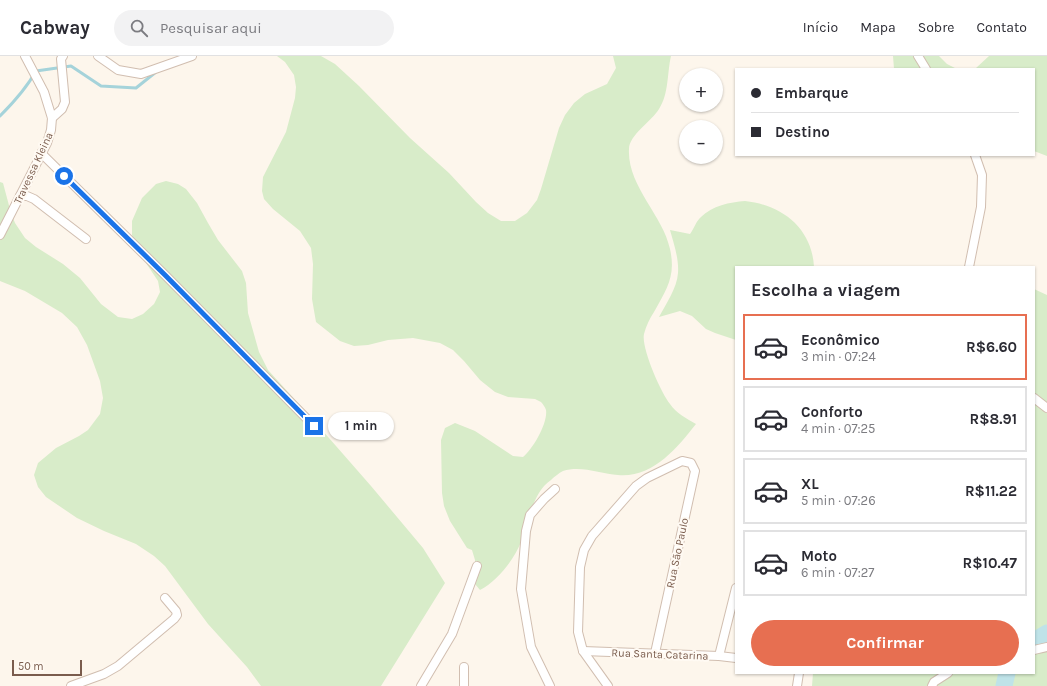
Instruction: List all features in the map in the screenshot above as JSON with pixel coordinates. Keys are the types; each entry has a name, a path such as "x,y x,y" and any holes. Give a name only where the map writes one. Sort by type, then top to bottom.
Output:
{"street":[{"name":"Travessa Kleina","path":"0,235 41,154 51,130 52,118 44,92 25,56"},
{"path":"52,118 62,109 64,102 61,60 63,56"},
{"path":"98,56 118,70 141,74 192,56"},
{"path":"918,56 925,68"},
{"path":"41,154 160,269 314,426"},
{"path":"969,266 981,207 982,175 975,156"},
{"path":"20,196 27,196 34,199 86,239"},
{"path":"1035,399 1047,408"},
{"name":"Rua São Paulo","path":"583,651 578,632 580,567 584,550 592,536 636,486 647,478 682,461 691,463 695,471 655,653"},
{"path":"550,686 531,647 521,588 526,531 530,515 555,489"},
{"path":"421,686 452,634 477,566"},
{"path":"719,656 735,592"},
{"path":"71,686 104,674 118,666 174,619 177,615 176,611 165,598"},
{"path":"1035,650 1047,647"},
{"path":"583,651 608,686"},
{"name":"Rua Santa Catarina","path":"583,651 655,653 735,658"},
{"path":"464,667 464,686"},
{"path":"797,686 799,674"},
{"path":"932,686 934,682 946,674"}],"green space":[{"path":"277,56 321,56 335,64 410,138 449,173 488,213 501,221 515,221 527,213 537,200 559,128 565,115 574,103 585,94 607,84 616,68 613,56 671,56 665,97 656,114 637,133 630,144 629,149 630,163 639,188 666,236 672,259 669,282 650,319 644,334 644,341 652,370 666,398 678,413 696,424 681,443 663,460 642,472 631,475 618,475 591,470 570,469 557,475 539,492 521,542 514,556 499,576 480,590 475,584 475,560 472,550 467,548 450,521 444,506 442,493 441,440 445,428 455,423 475,431 513,456 523,457 539,435 545,422 546,409 541,402 535,399 508,397 495,392 480,380 453,350 440,343 413,338 388,340 368,345 354,346 340,341 316,322 312,299 313,264 311,248 300,231 273,209 264,199 262,191 263,177 286,132 295,98 296,87 294,75 285,62"},
{"path":"893,56 939,56 947,64 955,68 894,68"},
{"path":"989,56 1047,56 1047,156 1035,151 1035,68 976,68"},
{"path":"166,181 178,184 186,189 197,203 218,240 242,271 246,283 248,313 259,352 268,370 371,486 423,548 445,583 381,686 261,686 247,667 208,624 165,566 154,556 136,544 77,518 46,497 38,487 34,475 38,463 56,448 88,430 100,414 103,398 100,381 87,345 77,327 62,313 25,291 0,281 0,182 3,183 15,223 25,238 36,247 63,264 80,278 101,304 118,317 132,319 143,314 154,304 160,292 158,281 138,251 132,235 132,221 142,198 156,184"},
{"path":"745,201 759,203 783,213 793,221 808,241 814,266 735,266 735,340 706,329 692,316 680,311 659,317 673,290 678,273 675,246 670,230 690,234 696,223 705,213 716,207 733,202"},
{"path":"1035,289 1047,295 1047,686 812,686 813,674 1035,674"}],"waterway":[{"path":"0,116 20,95 36,71 71,66 101,86 136,88 156,72"},
{"path":"1035,640 1047,633"},
{"path":"1004,686 1007,674"}],"route":[{"path":"64,176 165,275 314,426"}]}
